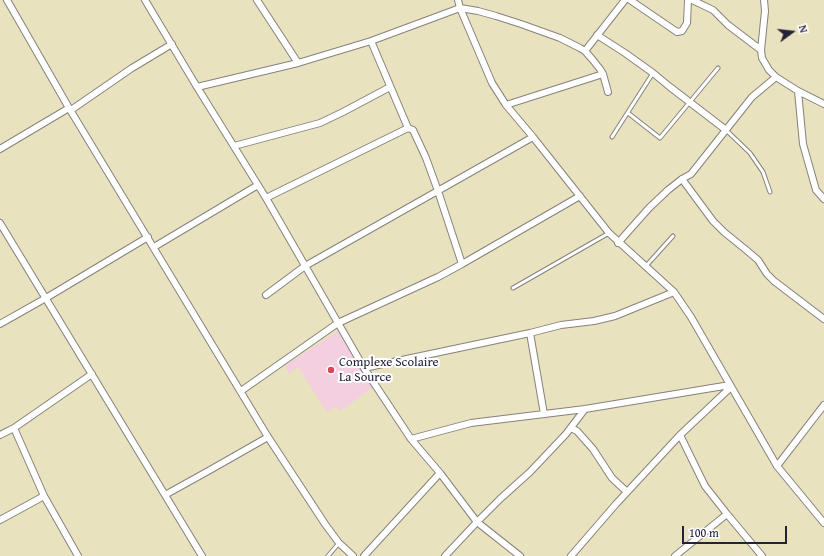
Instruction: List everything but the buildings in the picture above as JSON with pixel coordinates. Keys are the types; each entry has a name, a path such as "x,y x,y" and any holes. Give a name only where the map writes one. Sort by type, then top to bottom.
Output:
{"street":[{"path":"7,0 70,109 268,436 325,524 339,543 353,556"},
{"path":"145,0 266,198 364,368 411,439 440,473 477,522 515,555"},
{"path":"257,0 298,63"},
{"path":"458,0 492,83 506,105 609,233 618,243 674,292 691,317 777,466 824,523"},
{"path":"585,51 625,0"},
{"path":"630,0 677,32 682,31 687,23 688,0"},
{"path":"692,0 713,10 728,25 761,50"},
{"path":"764,0 765,11 761,50 762,58 765,64 776,77 798,91 824,104"},
{"path":"197,87 298,63 371,41 460,8 478,11 521,24 560,38 585,51 603,74 608,92"},
{"path":"597,35 653,73 726,130"},
{"path":"371,41 408,128 413,130 426,158 462,264"},
{"path":"0,149 70,109 132,68 172,44"},
{"path":"506,105 603,74"},
{"path":"618,243 659,198 682,179 691,174 752,97 776,77"},
{"path":"234,146 320,123 390,87"},
{"path":"798,91 803,144 816,190 824,199"},
{"path":"266,198 408,128"},
{"path":"266,295 306,266 533,137"},
{"path":"682,179 724,232 758,260 767,274 824,319"},
{"path":"154,247 258,185"},
{"path":"241,391 338,323 462,264 580,196"},
{"path":"0,223 202,556"},
{"path":"0,324 148,237"},
{"path":"364,368 530,333 561,325 594,321 615,316 674,292"},
{"path":"530,333 544,414"},
{"path":"0,435 14,428 92,374"},
{"path":"411,439 471,423 585,409 731,386"},
{"path":"571,556 627,492 680,435 731,386"},
{"path":"777,466 823,408"},
{"path":"445,556 500,499 530,472 571,428 585,409"},
{"path":"14,428 44,496 78,556"},
{"path":"571,428 578,432 593,449 612,478 627,492"},
{"path":"680,435 703,482 762,556"},
{"path":"165,495 268,436"},
{"path":"364,556 440,473"},
{"path":"0,520 44,496"},
{"path":"675,556 727,514"}],"lane":[{"path":"628,113 660,138 718,68"},
{"path":"612,137 653,73"},
{"path":"726,130 750,153 763,172 770,192"},
{"path":"512,288 609,233"},
{"path":"646,266 673,236"},
{"path":"328,556 339,543"}],"shaded area":[{"name":"Complexe Scolaire La Source","path":"338,331 374,387 340,411 336,406 327,412 298,367 289,373 285,366"}],"place":[{"name":"Complexe Scolaire La Source","path":"331,370"}]}
